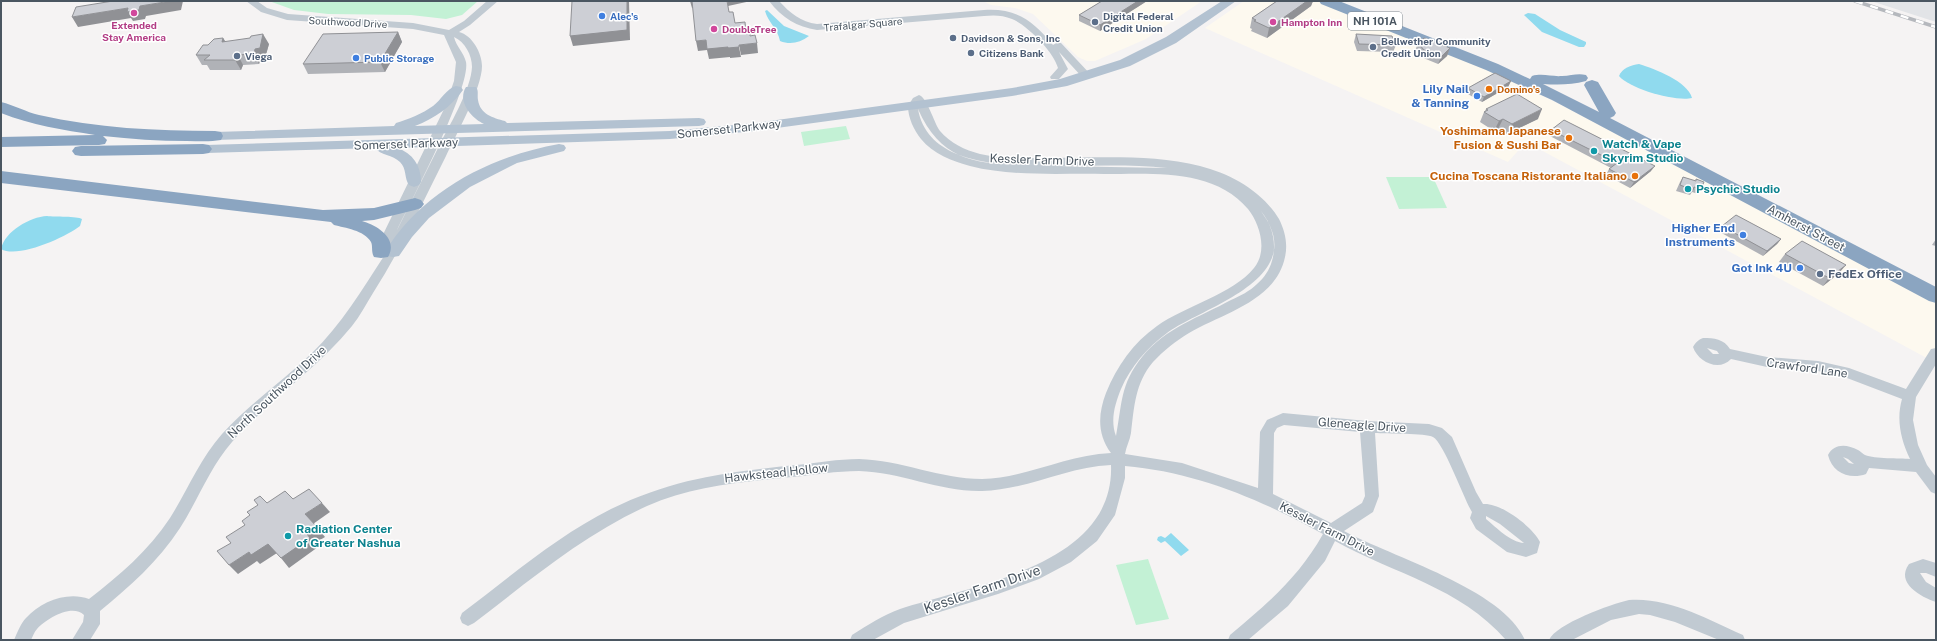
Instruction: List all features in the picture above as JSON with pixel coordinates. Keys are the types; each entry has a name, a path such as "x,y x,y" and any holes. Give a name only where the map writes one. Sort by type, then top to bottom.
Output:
{"highway":[{"name":"Amherst Street","path":"1326,1 1492,67 1575,105 1936,296"},
{"name":"Amherst Street","path":"1354,1 1418,26 1538,79 1608,113 1936,285"},
{"path":"1538,79 1586,82 1608,113"},
{"path":"1,107 39,120 105,132 147,135 211,143"},
{"path":"1,142 211,143"},
{"path":"1,151 211,143"},
{"path":"1,177 323,216 352,216 382,213 408,206"},
{"path":"292,212 342,222 367,229 379,238 387,252"}],"main road":[{"name":"Somerset Parkway","path":"211,143 352,145 623,138 693,134 755,127 918,103 1036,88 1084,73 1148,44 1213,1"},
{"name":"Somerset Parkway","path":"211,143 371,132 734,119 918,103 1056,76 1113,68 1153,50 1181,34 1230,2"},
{"path":"371,132 402,126 425,117 447,102 456,90"},
{"path":"471,90 470,100 473,109 481,118 500,124 536,127"},
{"path":"408,206 477,177 511,160 544,150 652,140 693,134"},
{"path":"352,145 380,148 400,154 410,164 414,174 414,182"},
{"path":"387,252 419,218 442,200 477,177"}],"street":[{"name":"Southwood Drive","path":"251,1 264,10 287,17 413,26 463,37 470,45 475,55 477,70 471,90 446,130"},
{"path":"446,130 461,74 461,62 448,34 467,23 493,1"},
{"name":"Trafalgar Square","path":"774,1 786,15 795,22 817,27 994,12 1022,20 1062,62 1063,71 1056,76"},
{"name":"Trafalgar Square","path":"962,14 971,10 995,8 1008,9 1026,15 1038,24 1084,73"},
{"name":"Kessler Farm Drive","path":"918,103 916,122 922,133 938,148 960,160 1009,169 1153,170 1188,173 1217,182 1233,191 1254,209 1267,232 1268,250 1259,271 1247,282 1232,292 1171,322 1141,346 1126,366 1112,394 1107,413 1108,438 1118,456 1203,476 1265,498 1375,554 1437,579 1465,593 1494,616 1517,640"},
{"name":"Kessler Farm Drive","path":"858,640 900,617 1021,578 1041,570 1074,551 1097,531 1112,508 1117,486 1118,456 1124,431 1124,418 1128,398 1139,371 1147,359 1168,340 1254,293 1272,276 1279,262 1281,247 1278,233 1272,219 1263,205 1239,186 1216,174 1176,164 1006,161 987,159 969,154 953,147 936,134 918,103"},
{"name":"North Southwood Drive","path":"91,608 125,581 148,559 175,523 209,462 222,444 246,418 308,364 337,336 357,309 372,283 446,130"},
{"name":"North Southwood Drive","path":"408,206 414,182 439,143"},
{"name":"Crawford Lane","path":"1726,353 1767,362 1818,366 1849,372 1909,396"},
{"path":"1936,353 1909,396 1905,408 1905,420 1919,466 1936,488"},
{"name":"Gleneagle Drive","path":"1265,498 1267,432 1272,424 1283,419 1366,427 1429,430 1443,436 1447,441 1470,495 1480,512"},
{"path":"1236,640 1282,601 1319,556 1332,532 1341,524 1365,510 1371,501 1366,427"},
{"name":"Hawkstead Hollow","path":"468,618 581,535 631,507 683,487 736,477 854,465 892,468 955,483 994,484 1080,462 1118,456"},
{"path":"1861,461 1919,466"},
{"path":"1936,570 1917,566 1912,572 1912,576 1919,586 1936,595"},
{"path":"22,640 32,623 43,614 56,606 74,602 84,603 91,608 93,618 92,623 80,640"},
{"path":"1557,640 1613,612 1639,606 1655,608 1687,619 1737,640"}],"shaded area":[{"path":"983,1 1202,1 1146,39 1095,61 1087,61 1078,57 1033,14 1015,8 991,5"},
{"path":"1244,1 1318,1 1492,72 1555,102 1936,303 1936,363 1526,142 1508,162 1205,28"},
{"path":"1871,1 1936,1 1936,22"}],"green space":[{"path":"269,1 478,1 462,15 446,19 411,15 328,14 294,10"},
{"path":"846,126 850,139 804,146 801,132"},
{"path":"1386,177 1433,177 1447,208 1399,209"},
{"path":"1148,559 1169,619 1136,625 1116,565"}],"water":[{"path":"767,10 784,26 809,36 795,43 780,41 766,15 765,11"},
{"path":"1528,13 1535,14 1560,30 1586,42 1586,44 1584,47 1579,47 1542,32 1524,15"},
{"path":"1639,64 1670,76 1684,86 1692,98 1675,98 1643,90 1625,81 1619,76 1620,73 1627,67"},
{"path":"47,216 82,219 80,226 53,241 19,251 1,249 7,236 19,226 33,219"},
{"path":"1171,533 1189,550 1181,556 1165,541 1161,543 1157,540 1158,537 1161,536 1165,538"}],"building":[{"path":"113,1 171,1 140,6 139,10 127,12 128,8 72,17 76,7"},
{"name":"Alec's","path":"572,1 627,1 627,30 570,36"},
{"name":"DoubleTree","path":"692,1 727,1 729,12 733,12 735,23 745,22 746,33 750,33 750,36 755,35 757,43 739,45 739,47 707,49 706,40 696,41"},
{"path":"1102,1 1138,1 1100,25 1079,15"},
{"path":"1277,1 1307,1 1269,28 1254,21 1256,20 1252,18"},
{"path":"398,32 380,62 303,64 323,34"},
{"path":"263,34 260,48 255,49 254,54 238,55 235,60 204,60 210,55 196,55 203,45 208,45 214,39 223,38 222,42 250,38 251,36"},
{"path":"1356,34 1392,36 1396,45 1359,44"},
{"path":"1424,38 1450,48 1441,57 1424,50 1418,43"},
{"path":"1495,73 1511,81 1484,97 1468,88"},
{"path":"1517,94 1542,109 1512,124 1503,119 1499,121 1484,112 1488,110 1486,109"},
{"path":"1564,120 1655,166 1634,182 1609,169 1617,163 1551,130"},
{"path":"1683,177 1704,182 1701,189 1694,187 1693,190 1680,185"},
{"path":"1736,215 1781,239 1767,251 1722,226"},
{"path":"1802,241 1846,265 1829,278 1785,254"},
{"name":"Radiation Center of Greater Nashua","path":"309,489 322,503 305,514 317,527 307,534 310,538 281,558 268,544 251,555 249,552 229,565 217,551 231,543 226,537 245,525 242,521 250,515 247,512 258,505 254,500 260,496 267,503 285,491 293,499"}],"railway":[{"path":"1855,1 1936,27"}],"place":[{"name":"Extended Stay America","path":"134,13"},
{"name":"Alec's","path":"602,16"},
{"name":"Digital Federal Credit Union","path":"1095,22"},
{"name":"Hampton Inn","path":"1273,22"},
{"name":"DoubleTree","path":"714,29"},
{"name":"Davidson & Sons, Inc","path":"953,38"},
{"name":"Bellwether Community Credit Union","path":"1373,47"},
{"name":"Citizens Bank","path":"971,53"},
{"name":"Viega","path":"237,56"},
{"name":"Public Storage","path":"356,58"},
{"name":"Domino's","path":"1489,89"},
{"name":"Lily Nail & Tanning","path":"1477,96"},
{"name":"Yoshimama Japanese Fusion & Sushi Bar","path":"1569,138"},
{"name":"Watch & Vape Skyrim Studio","path":"1594,151"},
{"name":"Cucina Toscana Ristorante Italiano","path":"1635,176"},
{"name":"Psychic Studio","path":"1688,189"},
{"name":"Higher End Instruments","path":"1743,235"},
{"name":"Got Ink 4U","path":"1800,268"},
{"name":"FedEx Office","path":"1820,274"},
{"name":"Radiation Center of Greater Nashua","path":"288,536"}]}
